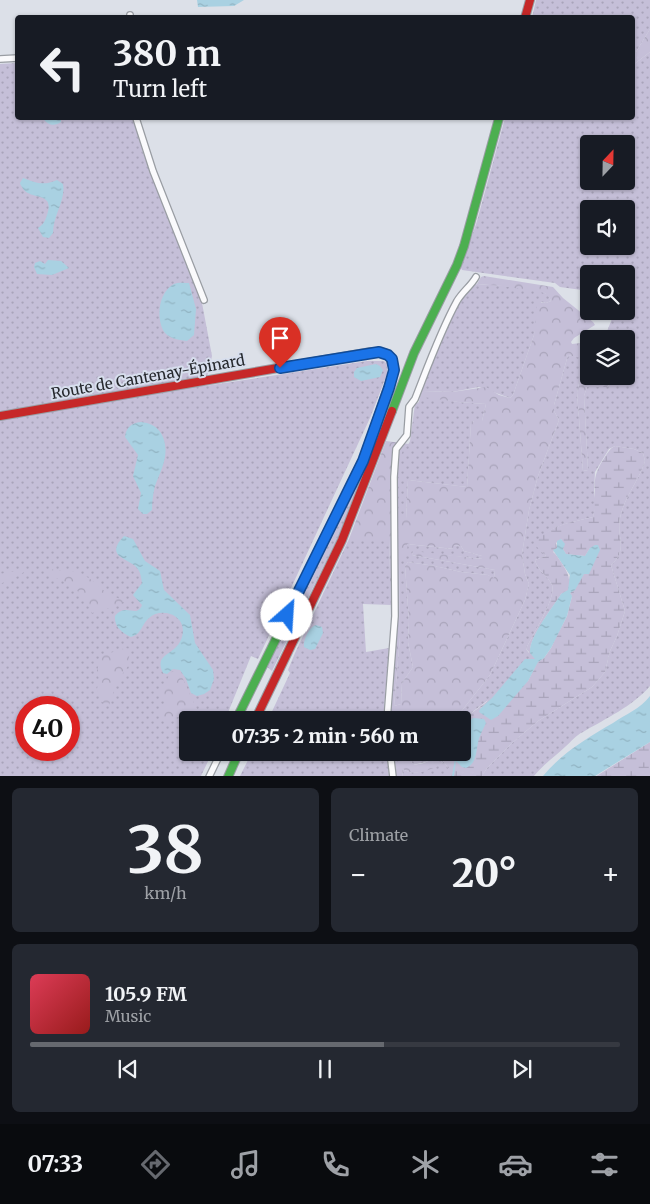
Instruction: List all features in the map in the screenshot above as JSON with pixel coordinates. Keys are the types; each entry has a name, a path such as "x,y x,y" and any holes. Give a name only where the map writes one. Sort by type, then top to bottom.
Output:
{"street":[{"path":"526,15 530,0"},
{"path":"0,59 15,58"},
{"path":"137,120 153,170 204,300"},
{"path":"259,711 342,540 414,353 457,265 464,246 498,120"},
{"path":"388,711 395,616 394,477 396,449 407,435 409,407 415,399 448,321 458,300 476,277"},
{"name":"Route de Cantenay-Épinard","path":"0,416 371,352 379,352 388,355 392,359 394,370 389,388 363,461 240,711"},
{"path":"209,776 216,761"},
{"path":"228,776 235,761"},
{"path":"391,761 393,776"}],"green space":[{"path":"536,0 650,0 650,29 635,53 635,15 533,15"},
{"path":"650,29 650,52 635,63 636,52"},
{"path":"650,52 650,686 627,706 578,735 534,776 482,776 487,768 512,743 538,721 592,687 605,672 610,651 625,611 611,565 621,548 620,518 628,496 645,461 643,453 634,449 615,446 609,449 595,472 594,491 596,505 593,517 561,525 546,533 536,545 546,556 535,560 536,564 552,585 553,591 548,607 526,649 529,653 534,638 561,594 567,590 570,575 553,550 557,548 557,541 561,539 565,544 563,549 566,554 585,556 590,548 595,545 598,545 600,550 589,574 584,574 575,590 570,593 572,596 555,641 528,681 506,708 491,720 479,712 488,700 471,713 471,711 462,711 490,675 525,600 529,584 525,574 522,554 529,510 538,476 559,420 554,411 554,405 568,355 580,357 580,379 577,392 583,471 588,470 584,396 587,387 635,385 635,330 608,330 611,320 635,320 635,265 580,265 580,290 560,287 555,283 462,270 461,268 477,221 504,120 635,120 635,63"},
{"path":"15,63 15,120 135,120 143,153 199,287 212,356 205,386 367,361 384,361 387,364 387,374 370,418 258,659 251,656 229,711 179,711 179,761 208,761 201,776 0,776 0,64"},
{"path":"484,276 553,287 580,312 580,320 590,320 595,325 587,330 580,330 580,334 571,342 572,344 580,343 580,358 568,355 554,405 554,411 559,420 538,476 529,510 522,554 525,574 529,584 525,600 490,675 462,711 454,709 452,711 390,711 395,619 391,618 389,539 349,539 386,441 409,444 400,459 398,485 399,519 406,519 408,480 467,487 471,423 482,421 486,404 423,397 420,395 421,389 423,391 452,392 486,387 499,395 510,398 513,395 534,335 537,302 546,303 551,301 545,293 477,284 481,277","holes":["407,544 454,549 454,545 461,546 464,551 482,556 482,559 413,551 412,555 495,570 494,578 488,575 408,562 405,566 409,621 408,642 413,667 402,683 401,704 394,706 400,637 399,560 402,556 408,555"]},
{"path":"477,284 534,290 547,294 551,301 541,302 534,335 513,395 510,398 479,387 452,392 422,391 421,389 430,364 452,315 460,301"},
{"path":"580,380 580,385 609,385 607,387 587,387 584,396 588,470 583,471 577,392"},
{"path":"420,395 458,402 486,404 482,421 471,423 467,487 408,480 406,519 398,519 400,455 410,441 415,404 419,402"},
{"path":"615,446 634,449 643,453 645,461 622,510 619,525 621,548 611,565 625,611 610,651 605,672 592,687 538,721 512,743 487,768 482,776 448,776 448,768 443,761 471,761 471,713 492,698 480,709 528,681 538,662 544,658 551,648 567,616 572,596 570,593 584,574 590,548 585,556 566,554 561,539 556,543 557,548 553,552 567,573 569,579 568,590 561,594 542,623 533,639 530,653 526,649 548,607 553,591 552,585 535,560 546,556 535,545 546,533 561,525 593,517 596,475 611,449"},
{"path":"356,481 360,484 339,535 272,671 267,667 301,591"},
{"path":"349,539 389,539 391,605 363,604 366,652 389,648 384,711 272,711 290,673 288,670"},
{"path":"407,544 453,549 454,545 461,546 464,551 482,556 483,559 413,552 412,555 495,570 494,579 488,575 408,562 405,566 409,621 408,642 413,667 402,683 401,704 394,706 400,637 399,559"},
{"path":"46,569 72,571 89,578 108,594 125,601 117,606 92,613 79,592 68,584 46,574"},
{"path":"25,571 0,584 0,574"},
{"path":"125,648 130,649 128,666 117,682 109,705 102,702 97,689 99,679 97,671 101,656"},
{"path":"172,671 180,673 198,711 179,711 179,717 164,722 160,713 165,701 159,697"},
{"path":"650,742 650,776 597,776"},
{"path":"248,761 388,761 389,776 240,776"},
{"path":"393,761 411,761 414,765 429,761 442,761 443,763 434,768 417,772 403,769 402,776 395,776"},
{"path":"411,761 429,761 413,765"},
{"path":"442,761 448,768 448,776 402,776 403,769 417,772 428,770 443,763"}],"water":[{"path":"197,0 244,0 234,6 198,7"},
{"path":"45,120 61,120 61,122 56,124"},
{"path":"23,178 40,183 57,180 63,184 63,196 53,233 49,238 43,237 38,228 43,224 46,217 49,208 48,203 46,200 24,190 20,183"},
{"path":"48,260 61,261 69,268 52,275 37,274 34,267 35,263 40,261 45,264"},
{"path":"176,283 189,283 196,309 194,335 187,341 173,338 165,333 159,311 162,298 169,288"},
{"path":"376,364 383,370 380,377 361,381 354,377 354,372 357,368"},
{"path":"141,422 156,427 165,445 164,460 155,486 152,510 147,514 143,514 138,509 141,493 133,476 138,455 125,437 130,426"},
{"path":"124,536 133,539 145,561 160,571 164,590 190,615 195,643 213,670 214,679 210,690 204,694 197,696 191,693 186,679 180,670 173,669 167,674 163,673 161,667 162,660 177,646 182,637 183,630 177,618 165,613 152,615 139,632 131,637 117,626 115,616 119,612 123,610 137,611 142,605 133,595 142,583 141,575 134,565 117,553 118,543"},
{"path":"561,539 565,544 563,549 566,554 585,556 590,548 595,545 598,545 600,550 589,574 584,574 575,590 570,593 572,596 567,616 551,648 544,658 538,662 528,681 498,716 491,720 479,712 480,709 492,698 525,659 535,659 530,653 533,639 561,594 568,590 570,575 553,550 557,548 557,541"},
{"path":"316,625 322,627 323,633 315,649 310,650 304,647 304,641 309,631"},
{"path":"650,696 650,742 595,776 543,776 575,746 637,708"},
{"path":"473,718 484,719 486,723 479,738 475,758 472,764 466,768 456,761 471,761 471,720"},
{"path":"455,761 456,761 454,776 452,776"}],"traffic: fast":[{"path":"392,411 414,353 457,265 464,246 498,120"},
{"path":"240,711 306,578"},
{"path":"228,776 235,761"}],"traffic: slow":[{"path":"306,578 363,461 394,370 390,358"}],"traffic: jam":[{"path":"526,15 530,0"},
{"path":"0,416 371,352 385,353 390,358"},
{"path":"259,711 342,540 392,411"}],"route":[{"path":"280,368 379,352 385,353 392,359 394,370 363,461 287,615"}]}
